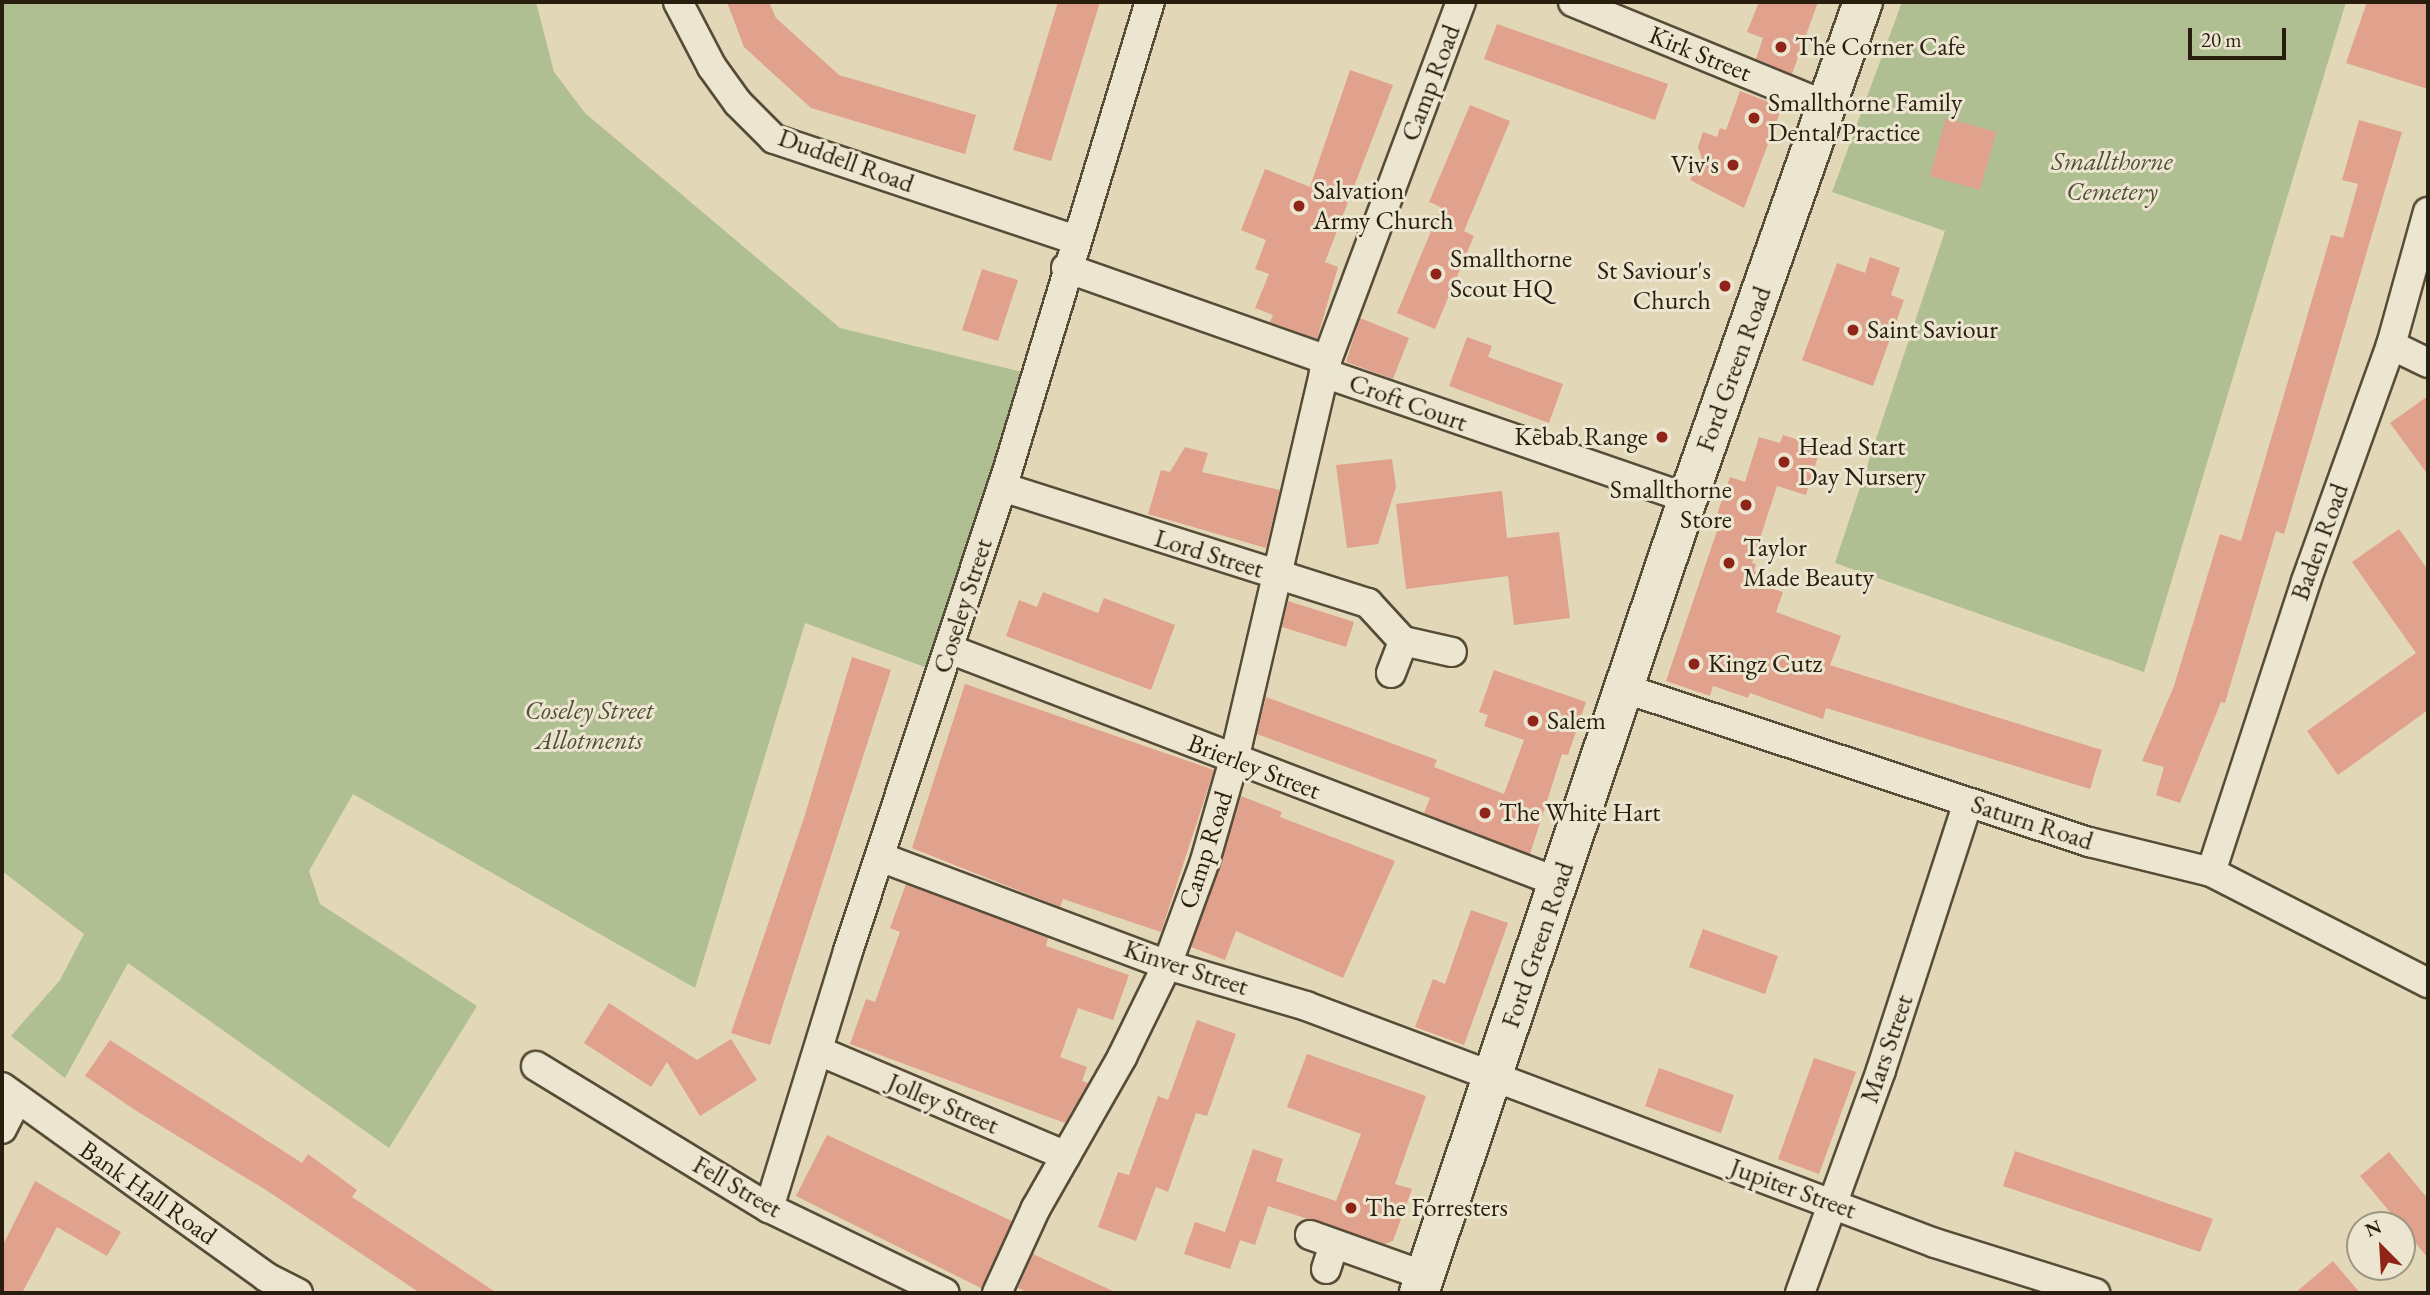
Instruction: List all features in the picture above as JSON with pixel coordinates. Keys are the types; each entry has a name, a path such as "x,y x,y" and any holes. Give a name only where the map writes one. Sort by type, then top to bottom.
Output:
{"main road":[{"name":"Ford Green Road","path":"1422,1285 1688,498 1863,2"}],"street":[{"name":"Duddell Road","path":"678,2 712,67 738,103 774,139 1076,240"},
{"name":"Coseley Street","path":"769,1208 880,857 1002,487 1066,268 1150,2"},
{"name":"Camp Road","path":"998,1293 1036,1208 1167,965 1205,861 1234,760 1325,366 1461,2"},
{"name":"Kirk Street","path":"1573,2 1826,106"},
{"name":"Baden Road","path":"2211,872 2306,581 2391,345 2428,212"},
{"name":"Croft Court","path":"1066,268 1688,498"},
{"path":"2391,345 2428,363"},
{"name":"Lord Street","path":"1002,487 1368,603 1403,641"},
{"path":"1391,673 1403,641 1452,652"},
{"name":"Brierley Street","path":"949,649 1560,883"},
{"name":"Saturn Road","path":"1623,688 2089,842 2211,872 2428,983"},
{"name":"Mars Street","path":"1800,1293 1834,1203 1968,803"},
{"name":"Kinver Street","path":"880,857 1167,965 1296,1002 1494,1076"},
{"name":"Jolley Street","path":"819,1051 1066,1156"},
{"name":"Fell Street","path":"536,1066 769,1208 945,1293"},
{"name":"Jupiter Street","path":"1494,1076 1935,1243 2095,1293"},
{"path":"2,1129 9,1094"},
{"name":"Bank Hall Road","path":"9,1094 261,1285 298,1293"},
{"path":"1323,1250 1422,1285"}],"green space":[{"name":"Coseley Street Allotments","path":"2,2 536,2 554,72 585,113 840,328 1035,375 941,673 805,623 695,988 353,794 309,871 320,904 477,1006 389,1148 128,963 65,1078 11,1036 60,980 84,934 2,871"},
{"name":"Smallthorne Cemetery","path":"1902,2 2346,2 2144,672 1835,563 1945,231 1832,192"}],"building":[{"path":"727,2 769,2 776,18 839,75 976,115 965,154 811,108 744,47"},
{"path":"1058,2 1100,2 1051,161 1013,150"},
{"path":"1759,2 1818,2 1792,74 1756,59 1763,38 1747,32"},
{"path":"2367,2 2428,2 2428,89 2346,63"},
{"path":"1497,24 1668,84 1655,120 1484,59"},
{"path":"1350,70 1393,85 1325,262 1338,267 1317,339 1270,322 1273,315 1255,308 1269,274 1255,269 1266,240 1241,230 1265,169 1310,187"},
{"path":"1740,91 1782,107 1744,208 1690,180 1702,159 1698,147 1703,132 1717,137 1720,128 1726,130"},
{"path":"1470,105 1510,121 1464,231 1474,236 1435,329 1397,313 1441,207 1429,202"},
{"path":"1946,118 1996,132 1980,190 1930,176"},
{"path":"2359,120 2402,132 2284,534 2276,531 2225,703 2221,702 2180,803 2156,795 2164,767 2142,761 2174,686 2220,534 2241,541 2331,235 2343,238 2358,184 2342,180"},
{"name":"Saint Saviour","path":"1870,257 1900,268 1891,295 1904,300 1873,386 1802,360 1837,263 1865,273"},
{"path":"982,269 1018,280 998,341 962,330"},
{"path":"1360,318 1409,338 1393,379 1346,362"},
{"path":"1467,337 1492,346 1488,357 1563,384 1549,423 1449,386"},
{"path":"2428,396 2428,475 2390,423"},
{"path":"1783,435 1821,447 1806,495 1777,486 1752,563 1756,564 1754,571 1770,576 1766,587 1783,592 1776,612 1841,636 1830,665 2102,750 2090,789 1826,708 1823,719 1750,693 1748,698 1713,686 1710,696 1666,681 1719,525 1714,523 1730,477 1745,482 1759,437 1780,443"},
{"path":"1185,447 1208,453 1202,472 1280,490 1266,548 1148,514 1161,470 1170,472"},
{"path":"1392,459 1396,487 1378,544 1347,548 1336,465"},
{"path":"1502,491 1507,538 1559,532 1570,618 1514,625 1508,576 1406,589 1396,504"},
{"path":"2399,529 2428,570 2428,710 2338,775 2307,731 2416,653 2352,562"},
{"path":"1043,592 1098,613 1104,598 1175,625 1151,690 1006,636 1019,600 1037,607"},
{"path":"1288,601 1354,622 1346,647 1282,627"},
{"path":"852,657 891,670 770,1045 731,1033 804,818"},
{"path":"1494,670 1586,702 1568,755 1562,754 1530,854 1424,813 1430,798 1257,734 1266,697 1437,760 1434,767 1504,794 1524,740 1484,726 1488,715 1479,712"},
{"path":"965,684 1214,770 1161,932 1063,899 1060,907 912,848"},
{"path":"1241,796 1282,812 1280,817 1395,861 1343,978 1236,931 1225,960 1191,947"},
{"path":"906,884 1048,938 1046,946 1129,975 1113,1020 1078,1008 1060,1057 1087,1067 1082,1081 1088,1083 1065,1123 850,1044 866,999 875,1002 900,932 890,928"},
{"path":"1471,910 1508,923 1464,1045 1415,1027 1433,979 1445,984"},
{"path":"1703,929 1778,956 1765,994 1689,967"},
{"path":"609,1003 697,1060 731,1039 757,1080 700,1116 667,1062 651,1087 584,1043"},
{"path":"1197,1020 1236,1034 1207,1116 1196,1113 1168,1192 1156,1187 1136,1241 1098,1227 1118,1172 1129,1175 1158,1096 1168,1100"},
{"path":"110,1040 302,1163 308,1154 357,1190 352,1197 497,1293 420,1293 266,1190 135,1110 85,1076"},
{"path":"1307,1054 1426,1096 1395,1184 1412,1189 1393,1241 1385,1244 1268,1206 1255,1245 1240,1240 1230,1269 1184,1254 1195,1222 1225,1232 1253,1149 1283,1159 1276,1181 1336,1201 1361,1134 1287,1107"},
{"path":"1814,1058 1856,1072 1819,1174 1778,1159"},
{"path":"1659,1068 1734,1095 1721,1133 1645,1106"},
{"path":"827,1135 1012,1221 981,1288 796,1196"},
{"path":"2015,1151 2213,1219 2200,1252 2003,1186"},
{"path":"2389,1152 2428,1199 2428,1258 2416,1244 2416,1211 2389,1211 2360,1176"},
{"path":"35,1181 121,1232 107,1256 57,1227 22,1293 2,1293 2,1247"},
{"path":"1033,1254 1117,1293 1029,1293 1018,1288"},
{"path":"2333,1261 2346,1276 2346,1281 2350,1281 2360,1293 2295,1293"}],"place":[{"name":"The Corner Cafe","path":"1781,47"},
{"name":"Smallthorne Family Dental Practice","path":"1754,118"},
{"name":"Viv's","path":"1733,165"},
{"name":"Salvation Army Church","path":"1299,206"},
{"name":"Smallthorne Scout HQ","path":"1436,274"},
{"name":"St Saviour's Church","path":"1725,286"},
{"name":"Saint Saviour","path":"1853,330"},
{"name":"Kebab Range","path":"1662,437"},
{"name":"Head Start Day Nursery","path":"1784,462"},
{"name":"Smallthorne Store","path":"1746,505"},
{"name":"Taylor Made Beauty","path":"1729,563"},
{"name":"Kingz Cutz","path":"1694,664"},
{"name":"Salem","path":"1533,721"},
{"name":"The White Hart","path":"1485,813"},
{"name":"The Forresters","path":"1351,1208"}]}
